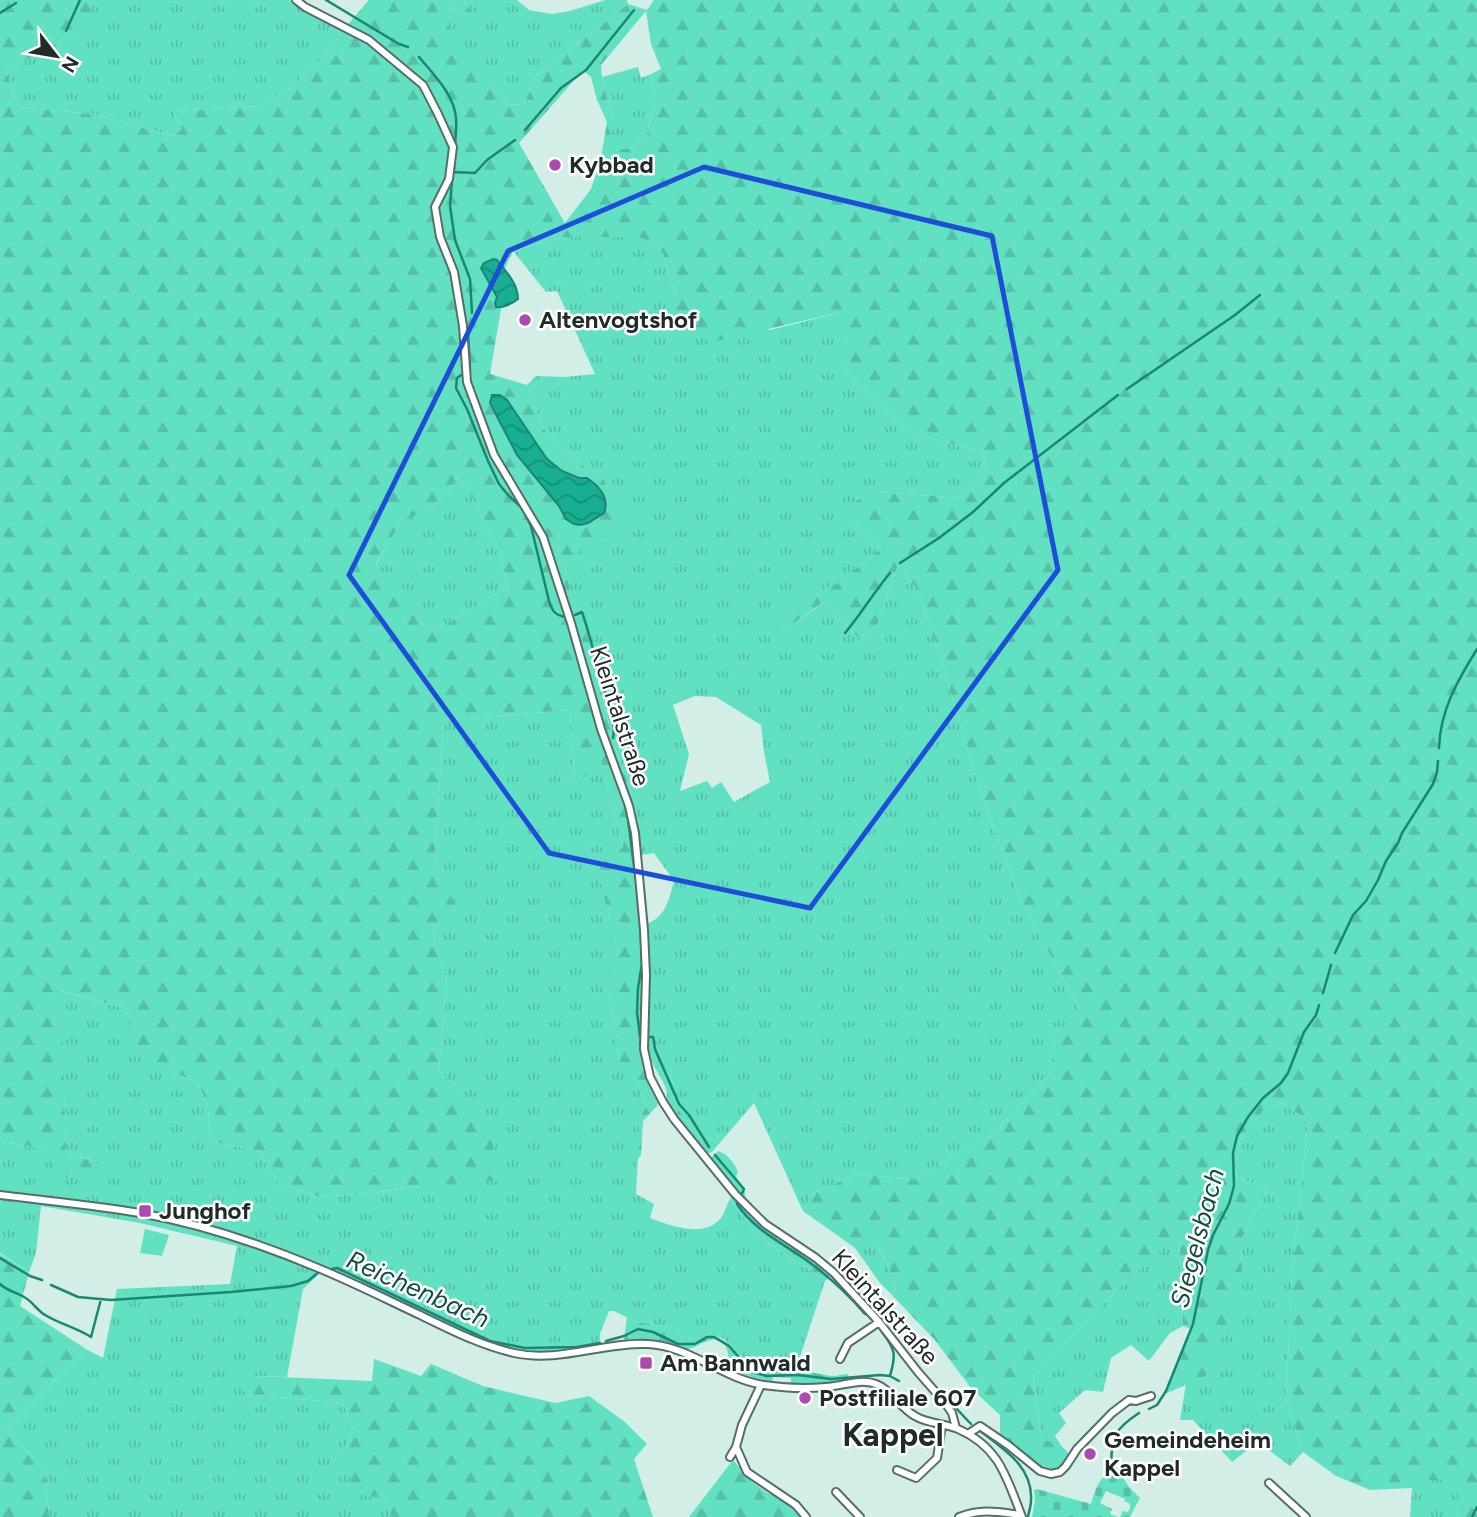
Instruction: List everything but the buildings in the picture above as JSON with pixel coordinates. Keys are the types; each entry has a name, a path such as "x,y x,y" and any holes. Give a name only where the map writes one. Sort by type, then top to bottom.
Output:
{"street":[{"name":"Kleintalstraße","path":"296,0 369,40 423,85 453,147 449,178 435,207 440,237 453,272 463,326 467,382 494,455 543,537 571,622 601,729 629,806 635,833 646,975 644,1049 650,1077 663,1102 691,1141 735,1194 765,1224 834,1273 879,1322 946,1404 956,1428"},
{"path":"0,1195 146,1215 260,1246 316,1267 484,1346 545,1356 605,1347 656,1344 674,1348 761,1385 828,1387 868,1382 878,1384 914,1416 972,1432 1001,1464 1022,1516 981,1511 959,1517"},
{"path":"840,1359 848,1343 879,1322"},
{"path":"730,1457 761,1385"},
{"path":"972,1432 980,1426 1040,1471 1051,1474 1060,1472 1077,1449 1112,1413 1129,1400 1136,1401 1151,1396"},
{"path":"897,1471 916,1478 937,1458 942,1425"},
{"path":"736,1447 747,1472 796,1505 806,1517"},
{"path":"1269,1483 1306,1517"},
{"path":"836,1492 860,1517"}],"highlighted area":[{"path":"704,167 992,236 1058,570 810,908 549,853 349,575 508,251"}],"green space":[{"path":"0,0 93,0 88,30 62,40 6,71 18,107 93,114 172,136 182,129 173,111 261,106 290,88 326,55 369,0 464,0 476,20 450,7 442,18 508,105 524,104 536,76 628,4 647,10 654,0 1477,0 1477,1517 1457,1517 1460,1480 1421,1480 1412,1488 1370,1490 1336,1476 1303,1452 1286,1399 1292,1273 1308,1121 1283,1103 1264,1110 1240,1138 1235,1175 1267,1190 1241,1240 1242,1271 1227,1323 1206,1376 1165,1394 1191,1329 1183,1326 1179,1235 1114,1293 1033,1376 1040,1430 1044,1440 1060,1444 1069,1454 1057,1471 1043,1471 1000,1435 1000,1415 971,1388 934,1339 890,1293 896,1289 891,1274 886,1260 872,1242 866,1237 855,1248 803,1211 816,1192 857,1174 913,1180 994,1133 1049,1076 1056,1034 1079,1008 1020,899 981,792 917,589 898,565 878,623 862,643 830,604 822,603 784,630 771,616 841,581 881,548 851,520 852,503 876,492 961,498 986,474 983,452 911,433 845,371 837,313 713,342 680,328 671,320 676,296 663,254 653,243 638,237 565,237 513,251 499,281 501,309 490,374 527,385 543,428 567,456 602,477 626,519 564,562 575,613 582,611 614,745 634,800 641,855 634,857 644,975 640,1049 647,1081 658,1103 643,1121 641,1155 637,1160 640,1118 646,1106 638,1086 620,1061 610,994 610,922 597,867 623,847 601,761 575,785 570,710 444,720 435,853 439,881 455,902 455,916 440,922 434,931 435,948 447,975 439,1071 468,1098 492,1134 497,1181 320,1197 279,1184 258,1151 210,1141 208,1107 198,1082 169,1071 127,1047 132,1010 61,991 66,1151 100,1164 76,1179 51,1173 47,1148 0,1142","holes":["646,11 651,44 661,69 651,74 655,98 646,137 630,148 614,150 611,114 601,65","583,70 591,77 607,122 600,163 591,189 565,223 519,143","500,395 551,463 565,473 587,478 596,485 606,502 604,513 588,523 566,519 559,506 517,455 490,403","457,477 467,486 499,554 508,587 438,629 429,630 421,624 376,564 400,523 430,508 449,491"]},
{"path":"93,0 290,0 344,29 326,55 290,88 261,106 173,111 182,129 172,136 93,114 18,107 6,71 62,40 87,30"},
{"path":"464,0 517,0 529,10 552,14 605,0 627,0 628,4 536,76 524,104 508,105 441,18 449,7 475,19"},
{"path":"638,67 641,78 651,74 655,98 646,137 630,148 613,150 611,114 602,77"},
{"path":"565,237 638,237 653,243 663,254 676,296 770,330 838,313 845,371 911,433 983,452 986,474 961,498 876,492 851,520 881,548 841,581 772,616 784,630 823,603 830,604 862,643 878,623 898,565 917,589 981,792 1020,899 1079,1008 1056,1035 1049,1076 994,1133 913,1180 857,1174 816,1192 803,1211 754,1103 712,1152 674,1102 675,1086 661,1063 651,1038 640,1035 644,975 640,926 660,915 674,881 654,853 641,855 634,800 614,745 582,611 575,614 564,562 602,477 567,456 543,428 527,385 536,376 595,374 557,291 546,292 513,251","holes":["695,696 716,697 761,725 770,782 734,802 721,782 712,788 707,781 680,791 689,754 673,705"]},
{"path":"457,477 467,486 499,554 508,587 438,629 429,630 421,624 376,565 400,522 430,508 449,491"},
{"path":"570,710 575,784 601,760 623,847 598,867 610,922 610,994 620,1060 638,1086 646,1106 640,1118 636,1194 654,1204 650,1217 652,1219 689,1229 708,1227 716,1223 730,1199 761,1236 825,1281 795,1372 772,1373 757,1368 721,1337 699,1341 682,1337 674,1328 636,1322 614,1311 609,1311 600,1334 600,1344 562,1351 531,1352 486,1342 318,1264 314,1271 320,1273 303,1289 287,1377 253,1376 246,1394 343,1403 353,1429 343,1451 384,1498 392,1517 51,1517 45,1470 6,1429 86,1349 103,1358 117,1289 230,1284 237,1246 140,1223 41,1206 36,1253 29,1272 0,1253 0,1142 47,1148 99,1163 66,1151 60,991 132,1010 169,1071 198,1082 208,1107 210,1141 258,1151 279,1184 320,1197 420,1186 468,1098 439,1071 447,975 435,948 434,931 440,922 455,915 455,902 439,882 435,853 444,720"},
{"path":"648,1036 675,1086 674,1102 712,1152 706,1154 669,1107 666,1088 650,1057"},
{"path":"1283,1103 1308,1121 1292,1273 1286,1399 1303,1452 1290,1466 1258,1442 1232,1462 1193,1420 1180,1420 1186,1384 1206,1376 1242,1271 1241,1240 1267,1190 1235,1175 1240,1138 1264,1110"},
{"path":"718,1151 735,1165 738,1172 736,1177 744,1190 745,1199 710,1159"},
{"path":"733,1196 765,1228 833,1275 825,1281 766,1241 738,1210 730,1199"},
{"path":"145,1229 169,1235 162,1256 140,1253"},
{"path":"1179,1234 1183,1326 1170,1333 1149,1361 1131,1345 1111,1358 1103,1392 1085,1390 1059,1413 1066,1423 1055,1436 1060,1444 1044,1441 1040,1430 1033,1376 1114,1293"},
{"path":"866,1236 882,1254 889,1267 896,1289 890,1293 855,1248"},
{"path":"0,1254 29,1272 20,1306 86,1349 6,1429 45,1470 51,1517 0,1517"},
{"path":"627,1317 636,1322 674,1328 682,1337 699,1341 705,1336 723,1339 752,1366 765,1372 808,1372 832,1376 848,1374 849,1379 827,1383 791,1383 791,1378 773,1377 772,1381 755,1378 737,1372 739,1366 728,1361 727,1349 720,1341 710,1340 684,1349 658,1340 624,1340"},
{"path":"374,1359 421,1376 431,1364 483,1386 555,1403 589,1396 625,1422 647,1444 634,1459 653,1517 392,1517 384,1498 354,1494 343,1451 353,1429 343,1403 246,1394 236,1382 253,1376 372,1381"},
{"path":"733,1460 752,1482 811,1517 689,1517"},
{"path":"1117,1468 1140,1498 1130,1517 1120,1517 1123,1511 1129,1510 1129,1503 1106,1491 1100,1503 1112,1509 1110,1514 1118,1517 1032,1517 1034,1490 1091,1504 1099,1483"},
{"path":"1420,1480 1461,1480 1457,1517 1410,1517 1412,1488"}],"water":[{"path":"493,259 508,273 517,293 518,299 502,307 496,307 497,297 481,268 484,263"},
{"path":"492,395 500,395 507,400 547,459 562,471 579,478 587,478 599,488 606,502 604,513 580,525 566,519 559,506 517,455 490,403"}],"waterway":[{"path":"66,31 80,0"},
{"path":"326,0 408,47"},
{"path":"0,13 16,3"},
{"path":"525,130 561,88 586,70 634,10"},
{"path":"419,57 452,102 456,122 455,147"},
{"path":"453,172 475,173 487,160 515,140"},
{"path":"453,168 450,206 455,240 470,279 472,313"},
{"path":"1127,389 1260,295"},
{"path":"468,332 470,370"},
{"path":"464,373 457,378 456,388 499,484 522,508 531,526 550,604 556,614 565,617"},
{"path":"900,563 973,512 1004,483 1118,395"},
{"path":"845,633 890,573"},
{"path":"575,615 582,612 585,621 613,716 613,738"},
{"name":"Siegelsbach","path":"1439,748 1446,708 1477,649"},
{"name":"Siegelsbach","path":"1335,953 1353,915 1366,901 1402,833 1433,784 1438,761"},
{"path":"624,800 637,883"},
{"path":"641,935 642,964 637,1012 640,1037 653,1037 655,1049 679,1104 709,1147"},
{"name":"Siegelsbach","path":"1323,993 1331,965"},
{"name":"Siegelsbach","path":"1149,1409 1157,1405 1166,1391 1193,1324 1208,1250 1229,1204 1234,1186 1233,1153 1237,1136 1263,1098 1281,1083 1288,1073 1304,1032 1316,1015 1319,1005"},
{"path":"715,1155 744,1189 737,1204 752,1222 824,1274 865,1314"},
{"name":"Reichenbach","path":"0,1258 42,1280"},
{"name":"Reichenbach","path":"327,1270 337,1268 490,1341 525,1348 577,1347 600,1343"},
{"name":"Reichenbach","path":"51,1285 78,1297 111,1300 291,1286 308,1281 320,1271"},
{"name":"Reichenbach","path":"0,1284 27,1299 45,1315 91,1337 101,1299"},
{"name":"Reichenbach","path":"606,1341 638,1329 653,1332 678,1344 695,1344 707,1337 714,1337 729,1346 752,1372 767,1376 798,1375 831,1379 880,1375 899,1381"},
{"path":"882,1332 894,1353 890,1376"},
{"name":"Reichenbach","path":"954,1406 971,1424"},
{"name":"Siegelsbach","path":"1111,1464 1116,1434 1139,1413"},
{"name":"Reichenbach","path":"979,1430 1015,1459 1022,1468 1030,1488 1028,1517"},
{"path":"1472,1517 1477,1507"}],"place":[{"name":"Kybbad","path":"555,165"},
{"name":"Altenvogtshof","path":"525,320"},
{"name":"Junghof","path":"145,1211"},
{"name":"Am Bannwald","path":"646,1363"},
{"name":"Postfiliale 607","path":"805,1398"},
{"name":"Gemeindeheim Kappel","path":"1090,1454"}],"district":[{"name":"Kappel","path":"893,1435"}]}
